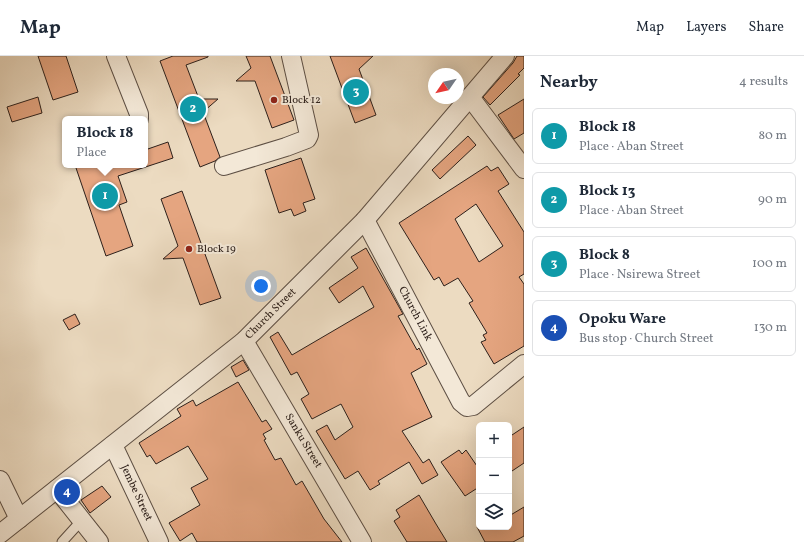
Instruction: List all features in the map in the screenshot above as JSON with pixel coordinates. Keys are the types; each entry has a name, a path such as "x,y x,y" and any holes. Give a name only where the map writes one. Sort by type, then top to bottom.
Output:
{"street":[{"path":"116,56 139,116"},
{"path":"224,166 307,139 309,135 290,56"},
{"name":"Church Street","path":"0,534 244,341 365,220 505,56"},
{"path":"470,97 524,169"},
{"name":"Church Link","path":"365,220 461,402 467,406 473,406 524,364"},
{"name":"Sanku Street","path":"244,341 362,542"},
{"name":"Jembe Street","path":"114,445 159,542"},
{"path":"0,480 19,519"},
{"path":"56,489 100,542"}],"lane":[{"path":"62,542 82,520"}],"building":[{"path":"38,56 66,56 78,92 53,100"},
{"path":"173,56 208,56 186,65 199,99 218,99 203,112 220,157 215,161 200,167 160,61"},
{"name":"Block 12","path":"246,56 270,56 294,120 272,128 255,81 236,81 251,68"},
{"path":"330,56 373,56 359,69 376,115 355,123"},
{"path":"517,56 524,56 524,68 518,74 520,75 490,105 483,97 513,63"},
{"path":"38,97 42,113 12,122 7,107"},
{"path":"524,99 524,133 514,139 498,115"},
{"path":"468,136 476,145 440,179 432,170"},
{"path":"168,142 173,158 148,166 148,149"},
{"path":"301,158 315,199 303,203 306,211 294,216 291,209 279,213 265,170"},
{"path":"487,166 491,171 498,167 509,184 498,191 524,232 524,274 519,277 524,284 524,346 494,364 481,342 486,340 483,335 487,333 469,303 473,301 458,278 444,286 439,277 434,280 399,223","holes":["476,204 503,246 479,262 455,219"]},
{"path":"76,168 142,168 118,176 127,202 119,205 133,246 106,256"},
{"name":"Block 19","path":"182,191 221,298 200,305 183,258 163,259 178,246 161,199"},
{"path":"366,248 403,314 398,316 417,350 419,348 427,364 411,373 432,417 402,431 423,463 429,459 438,475 422,484 409,462 378,481 380,484 370,490 358,471 345,479 316,431 327,425 335,440 353,427 341,404 312,419 301,399 309,394 297,372 291,375 270,337 278,332 292,355 374,307 363,286 339,303 329,288 358,268 351,257"},
{"path":"75,314 80,324 69,330 63,320"},
{"path":"243,360 249,370 236,377 231,367"},
{"path":"238,382 262,422 266,420 272,429 263,434 266,439 264,440 275,460 281,458 296,485 302,481 324,519 342,542 197,542 192,533 180,541 169,523 200,505 191,488 208,479 188,446 156,464 150,455 147,457 139,443 181,416 177,409 193,400 196,406"},
{"path":"524,427 524,463 512,471 512,458 512,435"},
{"path":"459,450 462,454 466,450 476,465 476,489 465,496 441,462"},
{"path":"102,486 111,497 90,513 81,500"},
{"path":"419,495 447,542 407,542 394,521 400,517 396,510"},
{"path":"524,507 524,536 513,542 485,542 479,530 512,530 512,514"}],"place":[{"name":"Block 8","path":"356,92"},
{"name":"Block 12","path":"274,100"},
{"name":"Block 13","path":"193,109"},
{"name":"Block 18","path":"105,196"},
{"name":"Block 19","path":"189,249"},
{"name":"Opoku Ware","path":"67,492"}]}
